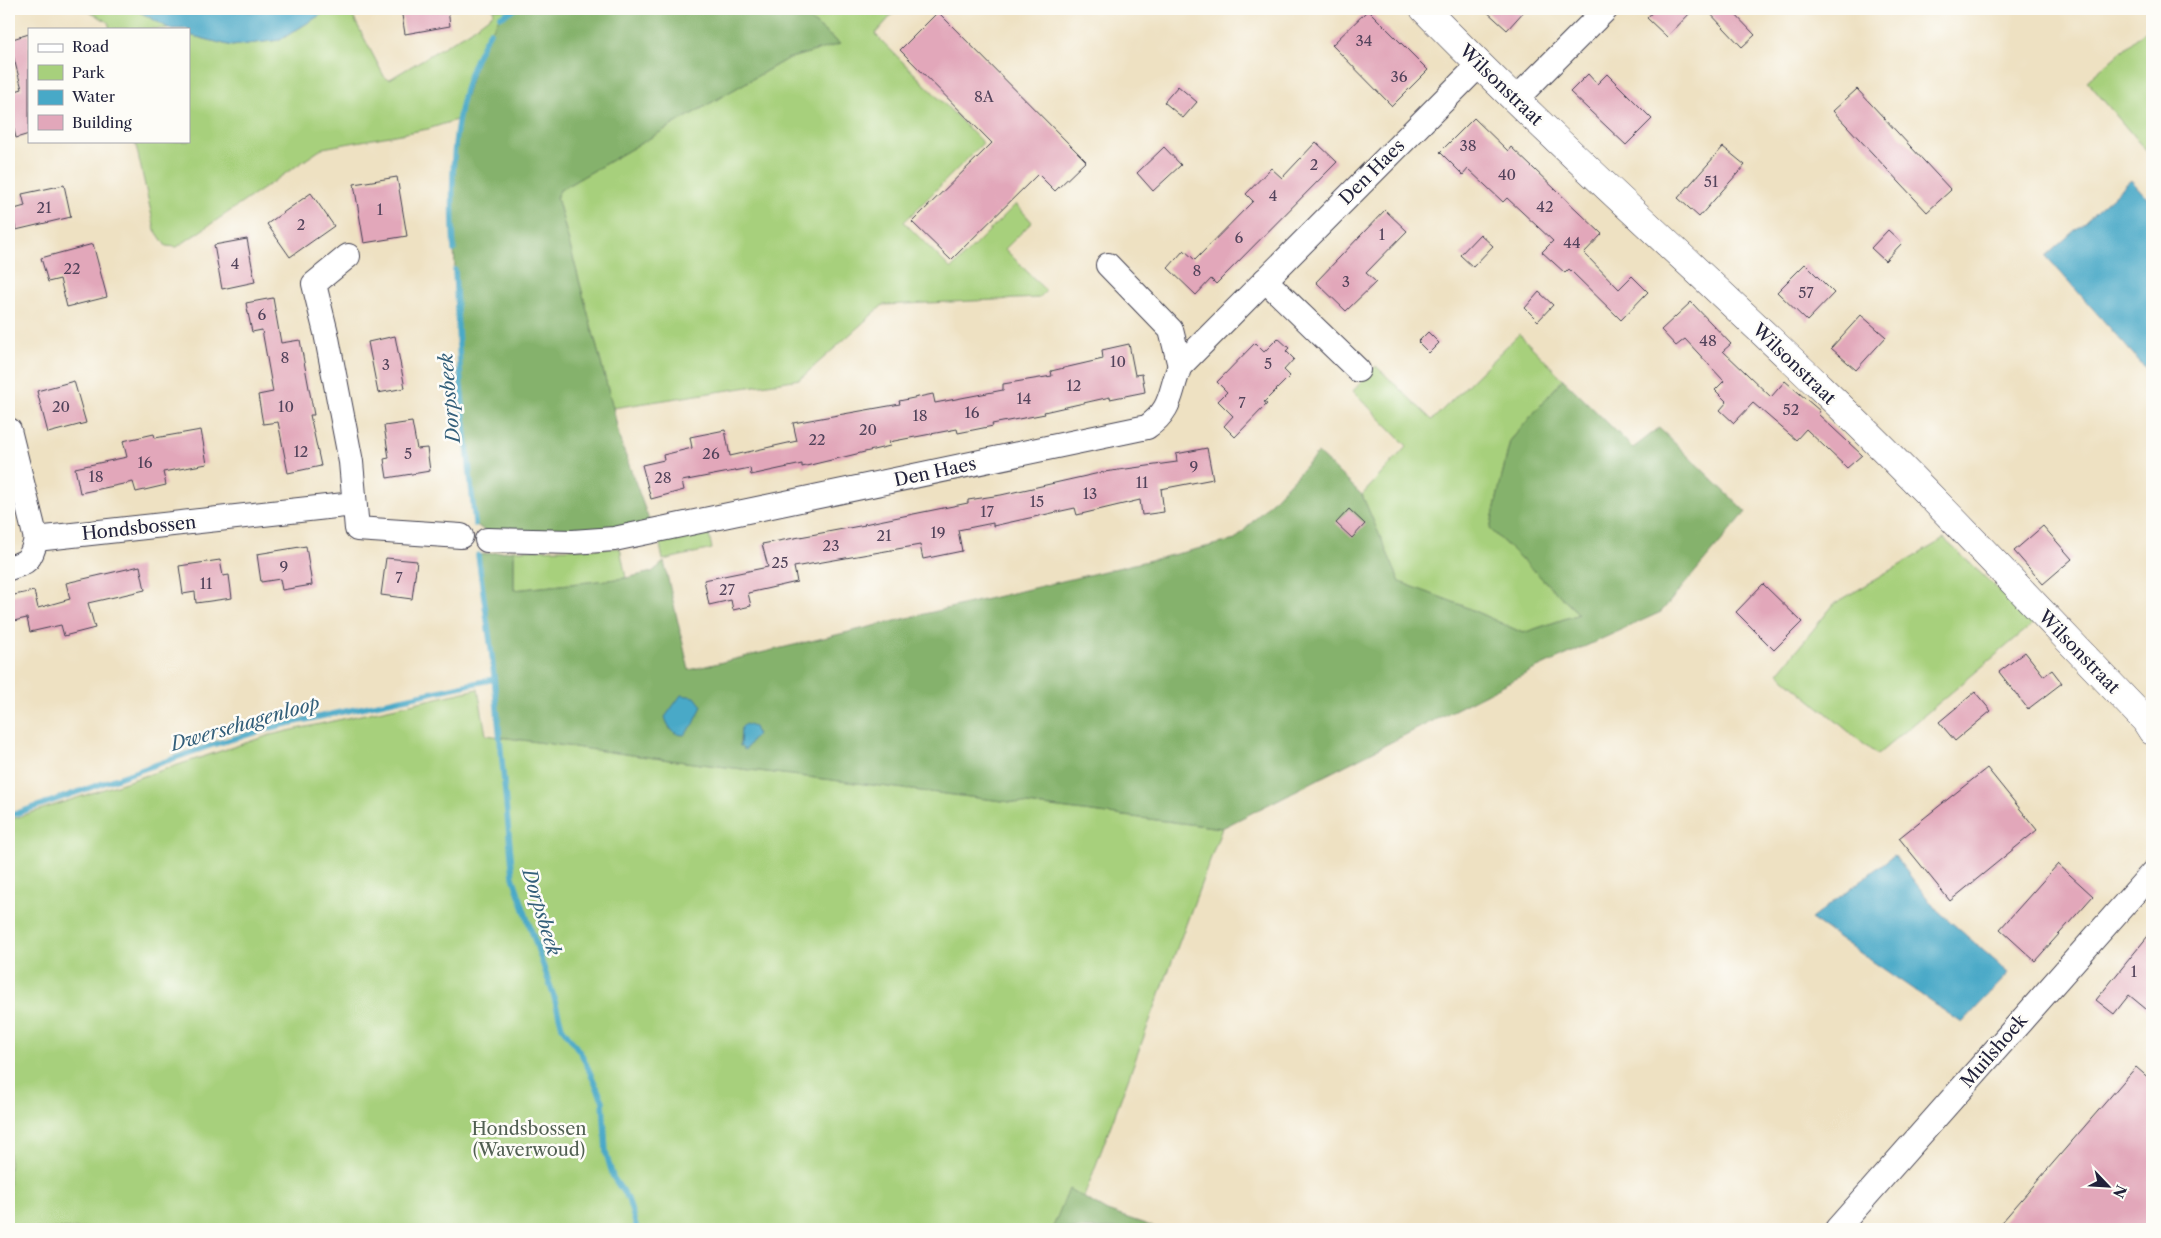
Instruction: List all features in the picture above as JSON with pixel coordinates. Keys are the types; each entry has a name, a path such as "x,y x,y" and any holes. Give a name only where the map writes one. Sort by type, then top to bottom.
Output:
{"street":[{"name":"Wilsonstraat","path":"1424,9 1478,65 1823,390 2144,720 2152,731"},
{"path":"1515,100 1606,9"},
{"name":"Den Haes","path":"487,540 573,542 653,532 1147,427 1162,417 1168,405 1180,366 1478,65"},
{"path":"348,256 314,284 326,333 351,462 357,529 461,536"},
{"path":"1108,265 1171,330 1180,366"},
{"path":"1265,280 1358,370"},
{"path":"9,430 36,539 33,554 25,563 9,568"},
{"name":"Hondsbossen","path":"36,539 354,504"},
{"name":"Muilshoek","path":"1837,1229 2152,874"}],"green space":[{"path":"84,9 134,9 168,28 110,28 108,22"},
{"path":"330,9 349,9 385,78 390,79 470,31 494,13 493,9 515,9 510,12 463,100 459,119 428,129 323,148 177,247 166,246 155,230 135,142 190,142 190,35 232,46 280,40"},
{"path":"515,9 797,9 840,44 787,59 560,190 557,197 620,440 650,523 603,532 485,531 475,524 461,386 452,209 459,118 481,47 500,17"},
{"path":"797,9 897,9 875,34 983,143 904,222 951,269 1016,204 1032,222 1005,249 1046,291 1039,298 883,305 800,379 613,408 557,197 560,190 787,59 840,44"},
{"path":"2152,25 2152,158 2087,81"},
{"path":"1519,334 1563,379 1510,441 1490,529 1579,614 1523,633 1461,605 1399,582 1362,495 1407,446 1353,391 1376,366 1432,420"},
{"path":"1563,379 1633,448 1659,428 1746,512 1661,612 1533,670 1222,828 669,760 500,737 478,555 514,550 514,590 626,578 652,572 664,562 689,670 1235,540 1318,453 1362,495 1400,582 1461,605 1523,633 1579,614 1490,529 1510,441","holes":["695,697 680,735 669,728","741,728 757,734 740,746"]},
{"path":"708,530 712,549 663,560 659,540"},
{"path":"1944,539 2034,623 1877,755 1778,673 1834,604"},
{"path":"620,548 626,578 514,590 514,550"},
{"name":"Hondsbossen (Waverwoud)","path":"478,689 486,735 669,760 1222,828 1072,1229 9,1229 9,820 270,735"},
{"path":"1069,1189 1107,1211 1160,1229 1052,1229"}],"water":[{"path":"135,9 236,9 251,12 256,9 330,9 280,40 232,46 190,35 190,28 168,28"},
{"path":"2131,180 2152,203 2152,369 2149,372 2046,256"},
{"path":"681,695 695,697 702,706 694,724 684,735 677,734 671,730 665,717"},
{"path":"745,724 754,727 757,734 745,750 740,746 741,728"},
{"path":"1894,855 1935,908 2009,973 1962,1023 1811,919"}],"building":[{"path":"401,9 448,9 450,26 405,34"},
{"path":"1484,9 1526,9 1507,30"},
{"path":"1655,9 1694,9 1667,37 1647,18"},
{"path":"1706,9 1730,9 1755,35 1742,47"},
{"path":"1368,10 1428,70 1392,106 1332,45"},
{"path":"938,12 1086,161 1055,191 1038,174 951,260 912,222 992,143 900,50"},
{"path":"28,34 28,134 16,138 9,109 9,93 22,89 9,40"},
{"path":"1588,74 1597,84 1607,74 1652,119 1626,145 1570,92"},
{"path":"1178,86 1197,102 1183,118 1164,102"},
{"path":"1857,89 1951,190 1927,212 1833,111"},
{"path":"1474,118 1508,151 1511,147 1602,234 1584,253 1619,289 1632,276 1648,292 1621,320 1569,269 1565,273 1542,252 1553,241 1507,198 1503,202 1468,169 1463,175 1440,152"},
{"path":"1316,142 1337,162 1216,284 1211,279 1196,295 1168,268 1184,250 1195,260 1253,201 1246,194 1271,168 1282,178"},
{"path":"1164,147 1181,165 1153,191 1137,173"},
{"path":"1723,147 1745,165 1699,217 1678,198"},
{"path":"397,177 407,236 364,243 354,184"},
{"path":"64,185 71,217 16,230 11,210 25,206 22,194"},
{"path":"311,193 334,226 290,257 267,224"},
{"path":"1385,210 1407,231 1366,273 1376,282 1346,311 1316,282"},
{"path":"1888,230 1902,243 1885,261 1871,248"},
{"path":"1480,234 1493,246 1473,267 1460,255"},
{"path":"247,239 255,282 222,289 214,245"},
{"path":"93,244 107,297 67,307 60,279 48,282 41,258"},
{"path":"1805,264 1834,293 1807,321 1777,292"},
{"path":"1539,292 1553,305 1538,321 1525,308"},
{"path":"273,298 281,343 300,340 314,415 310,415 321,466 288,473 278,422 263,424 258,395 273,392 262,330 252,332 246,303"},
{"path":"1691,302 1731,344 1723,351 1771,397 1785,381 1820,411 1818,414 1862,455 1847,468 1806,429 1796,440 1753,403 1734,423 1720,410 1727,402 1715,390 1724,381 1685,339 1676,346 1661,330"},
{"path":"1861,315 1886,337 1856,370 1831,348"},
{"path":"1428,332 1439,343 1429,353 1418,342"},
{"path":"395,336 405,388 378,393 368,342"},
{"path":"1278,338 1289,348 1286,351 1294,359 1284,370 1290,376 1264,402 1267,404 1235,437 1224,426 1233,416 1218,401 1227,392 1217,382 1255,343 1264,352"},
{"path":"1129,344 1135,375 1142,374 1145,392 1110,399 1110,397 1044,412 1045,414 992,424 993,426 958,433 957,429 889,442 890,446 802,467 802,464 751,475 750,468 682,481 684,490 651,499 642,465 664,460 663,455 692,448 690,437 725,430 730,456 797,441 793,423 900,404 899,401 933,394 935,403 1003,390 1003,384 1052,376 1051,371 1103,359 1102,350"},
{"path":"74,381 86,423 48,433 37,391"},
{"path":"412,422 417,449 427,448 430,471 387,478 384,459 389,458 384,426"},
{"path":"201,430 207,464 163,472 166,485 136,492 133,482 80,493 75,468 127,457 123,441 154,434 155,438"},
{"path":"1207,448 1213,479 1161,489 1164,512 1142,515 1140,500 1077,515 1075,508 993,526 993,523 958,530 962,551 923,559 920,545 794,567 797,582 748,593 751,606 733,610 731,600 709,605 704,580 768,567 762,544 865,525 968,503 968,500 1001,495 1104,472 1177,462 1176,454"},
{"path":"1349,509 1365,524 1352,538 1336,523"},
{"path":"2043,526 2072,559 2043,584 2014,551"},
{"path":"306,546 312,585 282,590 280,579 261,582 257,554"},
{"path":"386,558 417,561 412,599 381,595"},
{"path":"220,560 223,576 229,575 232,598 196,603 195,592 183,594 179,566"},
{"path":"140,566 145,590 88,603 95,628 64,636 61,625 30,632 27,618 9,622 9,596 34,591 38,608 70,599 66,583"},
{"path":"1763,584 1802,622 1774,650 1736,612"},
{"path":"2025,652 2044,676 2052,670 2062,683 2028,709 1999,672"},
{"path":"1975,692 1991,711 1955,741 1939,722"},
{"path":"1987,768 2037,830 1950,901 1899,838"},
{"path":"2058,864 2093,896 2035,961 2000,929"},
{"path":"2152,931 2152,1014 2129,995 2114,1014 2096,1000"},
{"path":"2136,1067 2152,1081 2152,1229 1996,1229"}],"waterway":[{"name":"Dorpsbeek","path":"500,17 515,9"},
{"name":"Dorpsbeek","path":"454,250 453,166 460,109 467,82 477,56 490,32"},
{"name":"Dorpsbeek","path":"455,270 461,386 475,524"},
{"name":"Dorpsbeek","path":"478,555 492,656 513,877 554,997 562,1027 582,1055 603,1101 606,1153 613,1177 628,1199 637,1229"},
{"name":"Dwersehagenloop","path":"9,816 215,744 282,725 494,679"}]}
